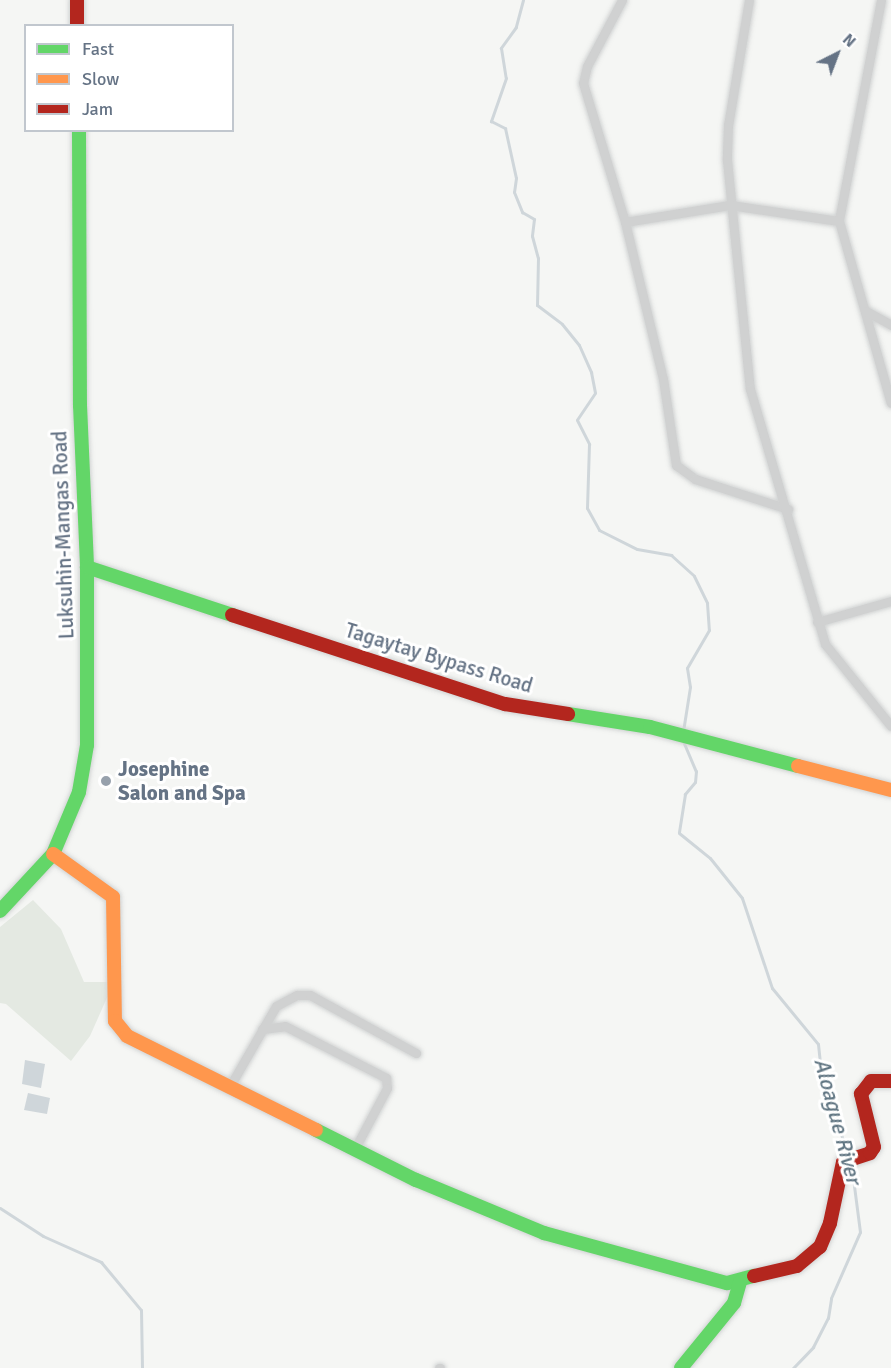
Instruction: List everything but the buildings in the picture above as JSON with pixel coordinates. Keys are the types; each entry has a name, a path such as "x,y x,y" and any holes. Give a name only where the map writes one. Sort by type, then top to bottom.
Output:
{"main road":[{"path":"77,0 77,24"},
{"name":"Luksuhin-Mangas Road","path":"0,911 53,854 79,792 87,745 87,567 80,405 79,132"},
{"name":"Tagaytay Bypass Road","path":"87,567 505,704 650,726 891,790"},
{"path":"53,854 104,888 116,903 115,1022 119,1030 354,1150 544,1233 716,1280 740,1282 797,1266 820,1247 830,1223 836,1181 843,1162 870,1153 875,1139 863,1111 861,1094 872,1081 891,1081"},
{"path":"681,1368 734,1303 740,1282"}],"street":[{"path":"622,0 587,66 583,84 625,222 663,379 676,465 694,479 788,509"},
{"path":"749,0 728,125 730,205 749,382 788,509 817,622 836,660 891,726"},
{"path":"881,0 839,221 891,403"},
{"path":"625,222 730,205 839,221"},
{"path":"866,311 891,325"},
{"path":"817,622 891,601"},
{"path":"230,1086 262,1029 286,998 310,995 416,1053"},
{"path":"262,1029 285,1026 386,1078 387,1088 354,1150"}],"shaded area":[{"path":"33,900 61,929 84,982 114,982 90,1036 71,1061 6,1004 0,1003 0,927"},
{"path":"25,1060 45,1064 41,1088 22,1084"},
{"path":"28,1093 50,1098 47,1114 24,1110"}],"waterway":[{"name":"Aloague River","path":"523,0 516,27 501,48 506,78 491,121 505,128 516,178 514,192 522,212 534,219 532,236 538,258 537,305 562,324 579,345 591,372 595,393 577,420 589,444 587,508 599,530 637,549 671,555 694,576 707,603 709,630 687,668 690,687 683,731"},
{"name":"Aloague River","path":"683,741 696,771 695,782 685,794 679,833 710,858 742,898 772,988 818,1044 821,1074 832,1093 835,1117 849,1157"},
{"name":"Aloague River","path":"793,1368 813,1347 828,1318 831,1298 860,1232 851,1163"},
{"path":"0,1208 43,1236 101,1262 141,1310 142,1368"}],"traffic: fast":[{"path":"79,132 80,405 87,567"},
{"path":"0,911 53,854 79,792 87,745 87,567 232,615"},
{"path":"568,714 650,727 798,766"},
{"path":"316,1130 416,1180 544,1233 727,1283 754,1276"},
{"path":"681,1368 734,1303 740,1282"}],"traffic: slow":[{"path":"798,766 891,790"},
{"path":"53,854 113,897 115,1021 127,1036 316,1130"}],"traffic: jam":[{"path":"77,0 77,24"},
{"path":"232,615 505,704 568,714"},
{"path":"754,1276 797,1266 820,1247 830,1223 843,1162 870,1153 874,1147 861,1094 871,1081 891,1081"}],"place":[{"name":"Josephine Salon and Spa","path":"106,781"}]}
